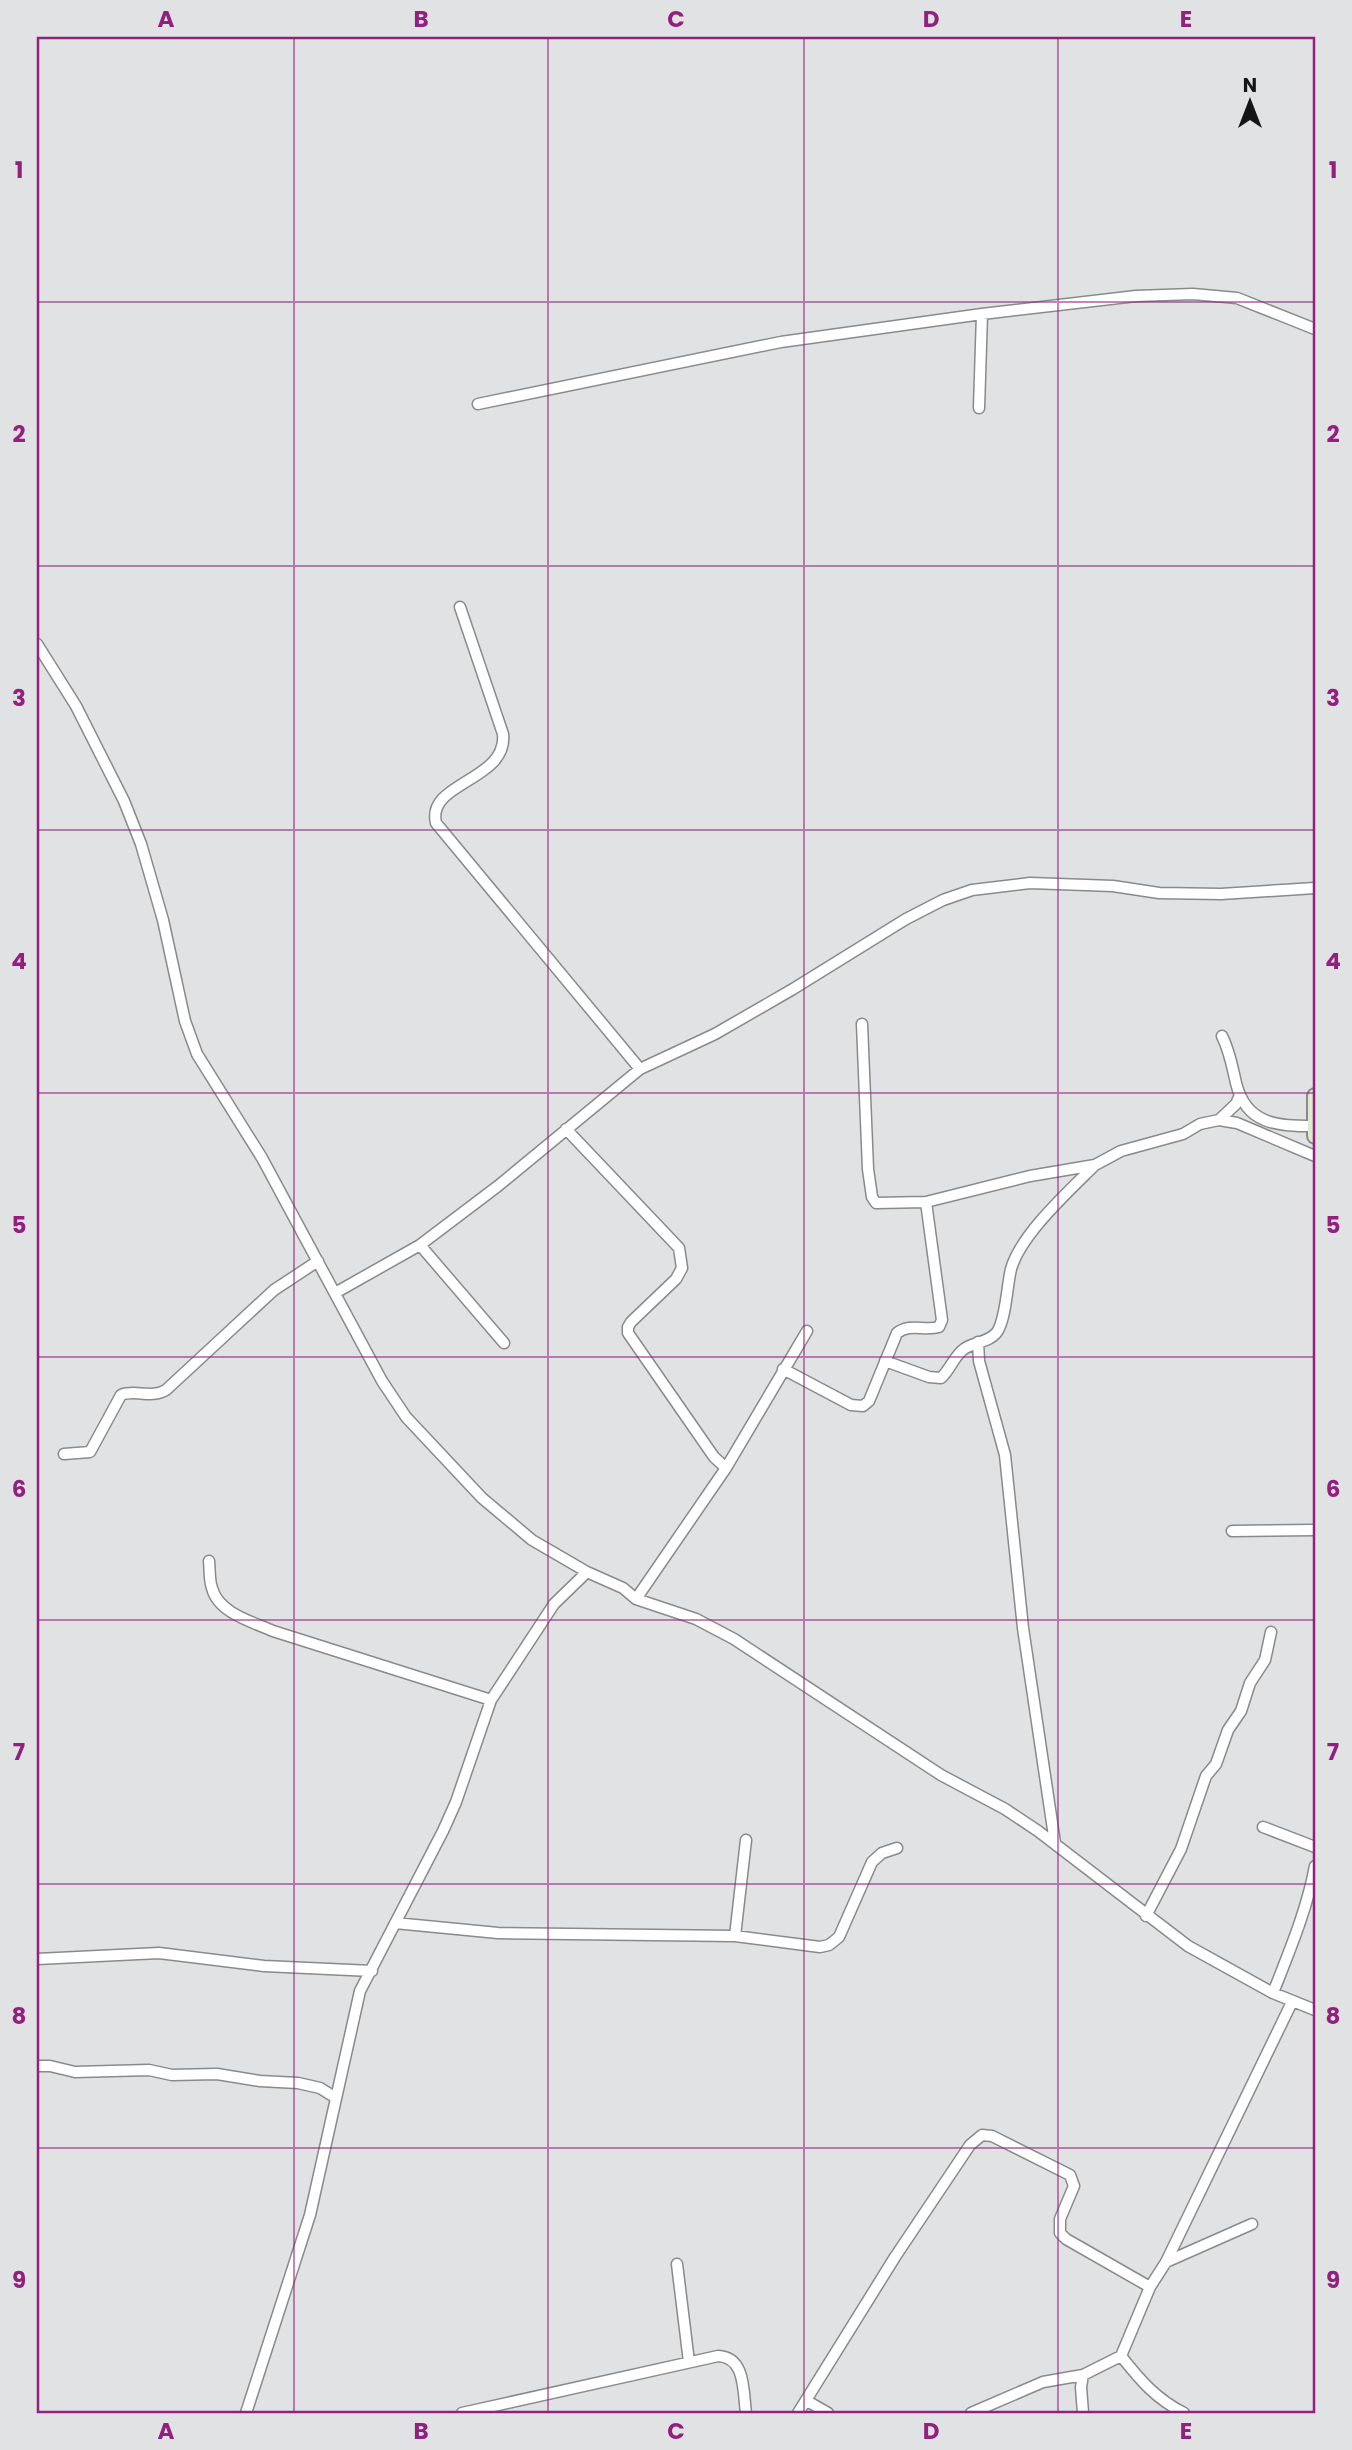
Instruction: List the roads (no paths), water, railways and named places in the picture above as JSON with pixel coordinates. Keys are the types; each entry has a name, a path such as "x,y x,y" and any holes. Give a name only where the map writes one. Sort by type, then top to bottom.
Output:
{"street":[{"path":"478,404 780,342 1136,296 1193,294 1237,298 1315,329"},
{"path":"979,408 982,314"},
{"path":"460,607 503,734 503,746 497,760 438,803 434,815 436,823 640,1069"},
{"path":"37,644 76,706 124,801 141,844 163,920 182,1010 197,1054 262,1158 382,1381 406,1417 508,1522 532,1540 587,1572 623,1588 636,1599 696,1619 734,1639 941,1775 1005,1809 1055,1843 1188,1946 1273,1993 1315,2010"},
{"path":"335,1293 420,1245 498,1186 640,1069 726,1028 906,919 943,900 972,890 1030,883 1113,886 1159,893 1221,894 1315,888"},
{"path":"862,1024 868,1169 872,1197 876,1203 884,1205 926,1202 1030,1176 1095,1165"},
{"path":"1222,1036 1231,1054 1244,1106 1252,1114 1262,1120 1293,1126 1314,1126"},
{"path":"1219,1120 1236,1104 1240,1095"},
{"path":"1315,1096 1315,1136"},
{"path":"885,1361 929,1377 941,1378 964,1349 992,1337 999,1328 1009,1292 1011,1270 1020,1250 1053,1207 1095,1165 1121,1151 1183,1134 1200,1124 1219,1120 1237,1123 1315,1156"},
{"path":"566,1129 680,1248 682,1268 676,1279 631,1322 628,1333 714,1457 726,1468"},
{"path":"783,1370 858,1407 869,1401 893,1339 902,1329 939,1327 942,1321 926,1202"},
{"path":"420,1245 504,1343"},
{"path":"64,1454 90,1452 121,1395 153,1394 166,1390 274,1290 318,1261"},
{"path":"636,1599 726,1468 807,1331"},
{"path":"978,1342 979,1361 1005,1455 1023,1628 1055,1843"},
{"path":"1232,1531 1315,1530"},
{"path":"209,1561 215,1597 228,1610 247,1620 273,1631 491,1700"},
{"path":"246,2413 310,2215 360,1991 456,1802 491,1700 554,1604 587,1572"},
{"path":"1146,1916 1181,1849 1206,1776 1216,1764 1228,1730 1241,1711 1250,1683 1265,1660 1271,1632"},
{"path":"1263,1828 1315,1847"},
{"path":"735,1936 746,1840"},
{"path":"395,1923 498,1933 735,1936 820,1947 829,1945 839,1937 872,1862 882,1853 897,1848"},
{"path":"1273,1993 1312,1885 1315,1866"},
{"path":"37,1959 159,1954 264,1966 372,1972"},
{"path":"971,2413 1043,2382 1083,2375 1121,2356 1150,2287 1166,2262 1292,2001"},
{"path":"37,2066 75,2072 149,2070 172,2075 216,2074 260,2081 298,2083 320,2088 336,2098"},
{"path":"798,2413 903,2246 970,2145 982,2135 992,2136 1070,2175 1074,2186 1060,2219 1060,2233 1150,2287"},
{"path":"1166,2262 1252,2224"},
{"path":"677,2264 689,2362"},
{"path":"462,2413 718,2356 728,2356 735,2361 741,2378 746,2413"},
{"path":"1121,2356 1149,2390 1166,2404 1184,2413"},
{"path":"1083,2375 1083,2413"},
{"path":"807,2401 828,2413"}]}
